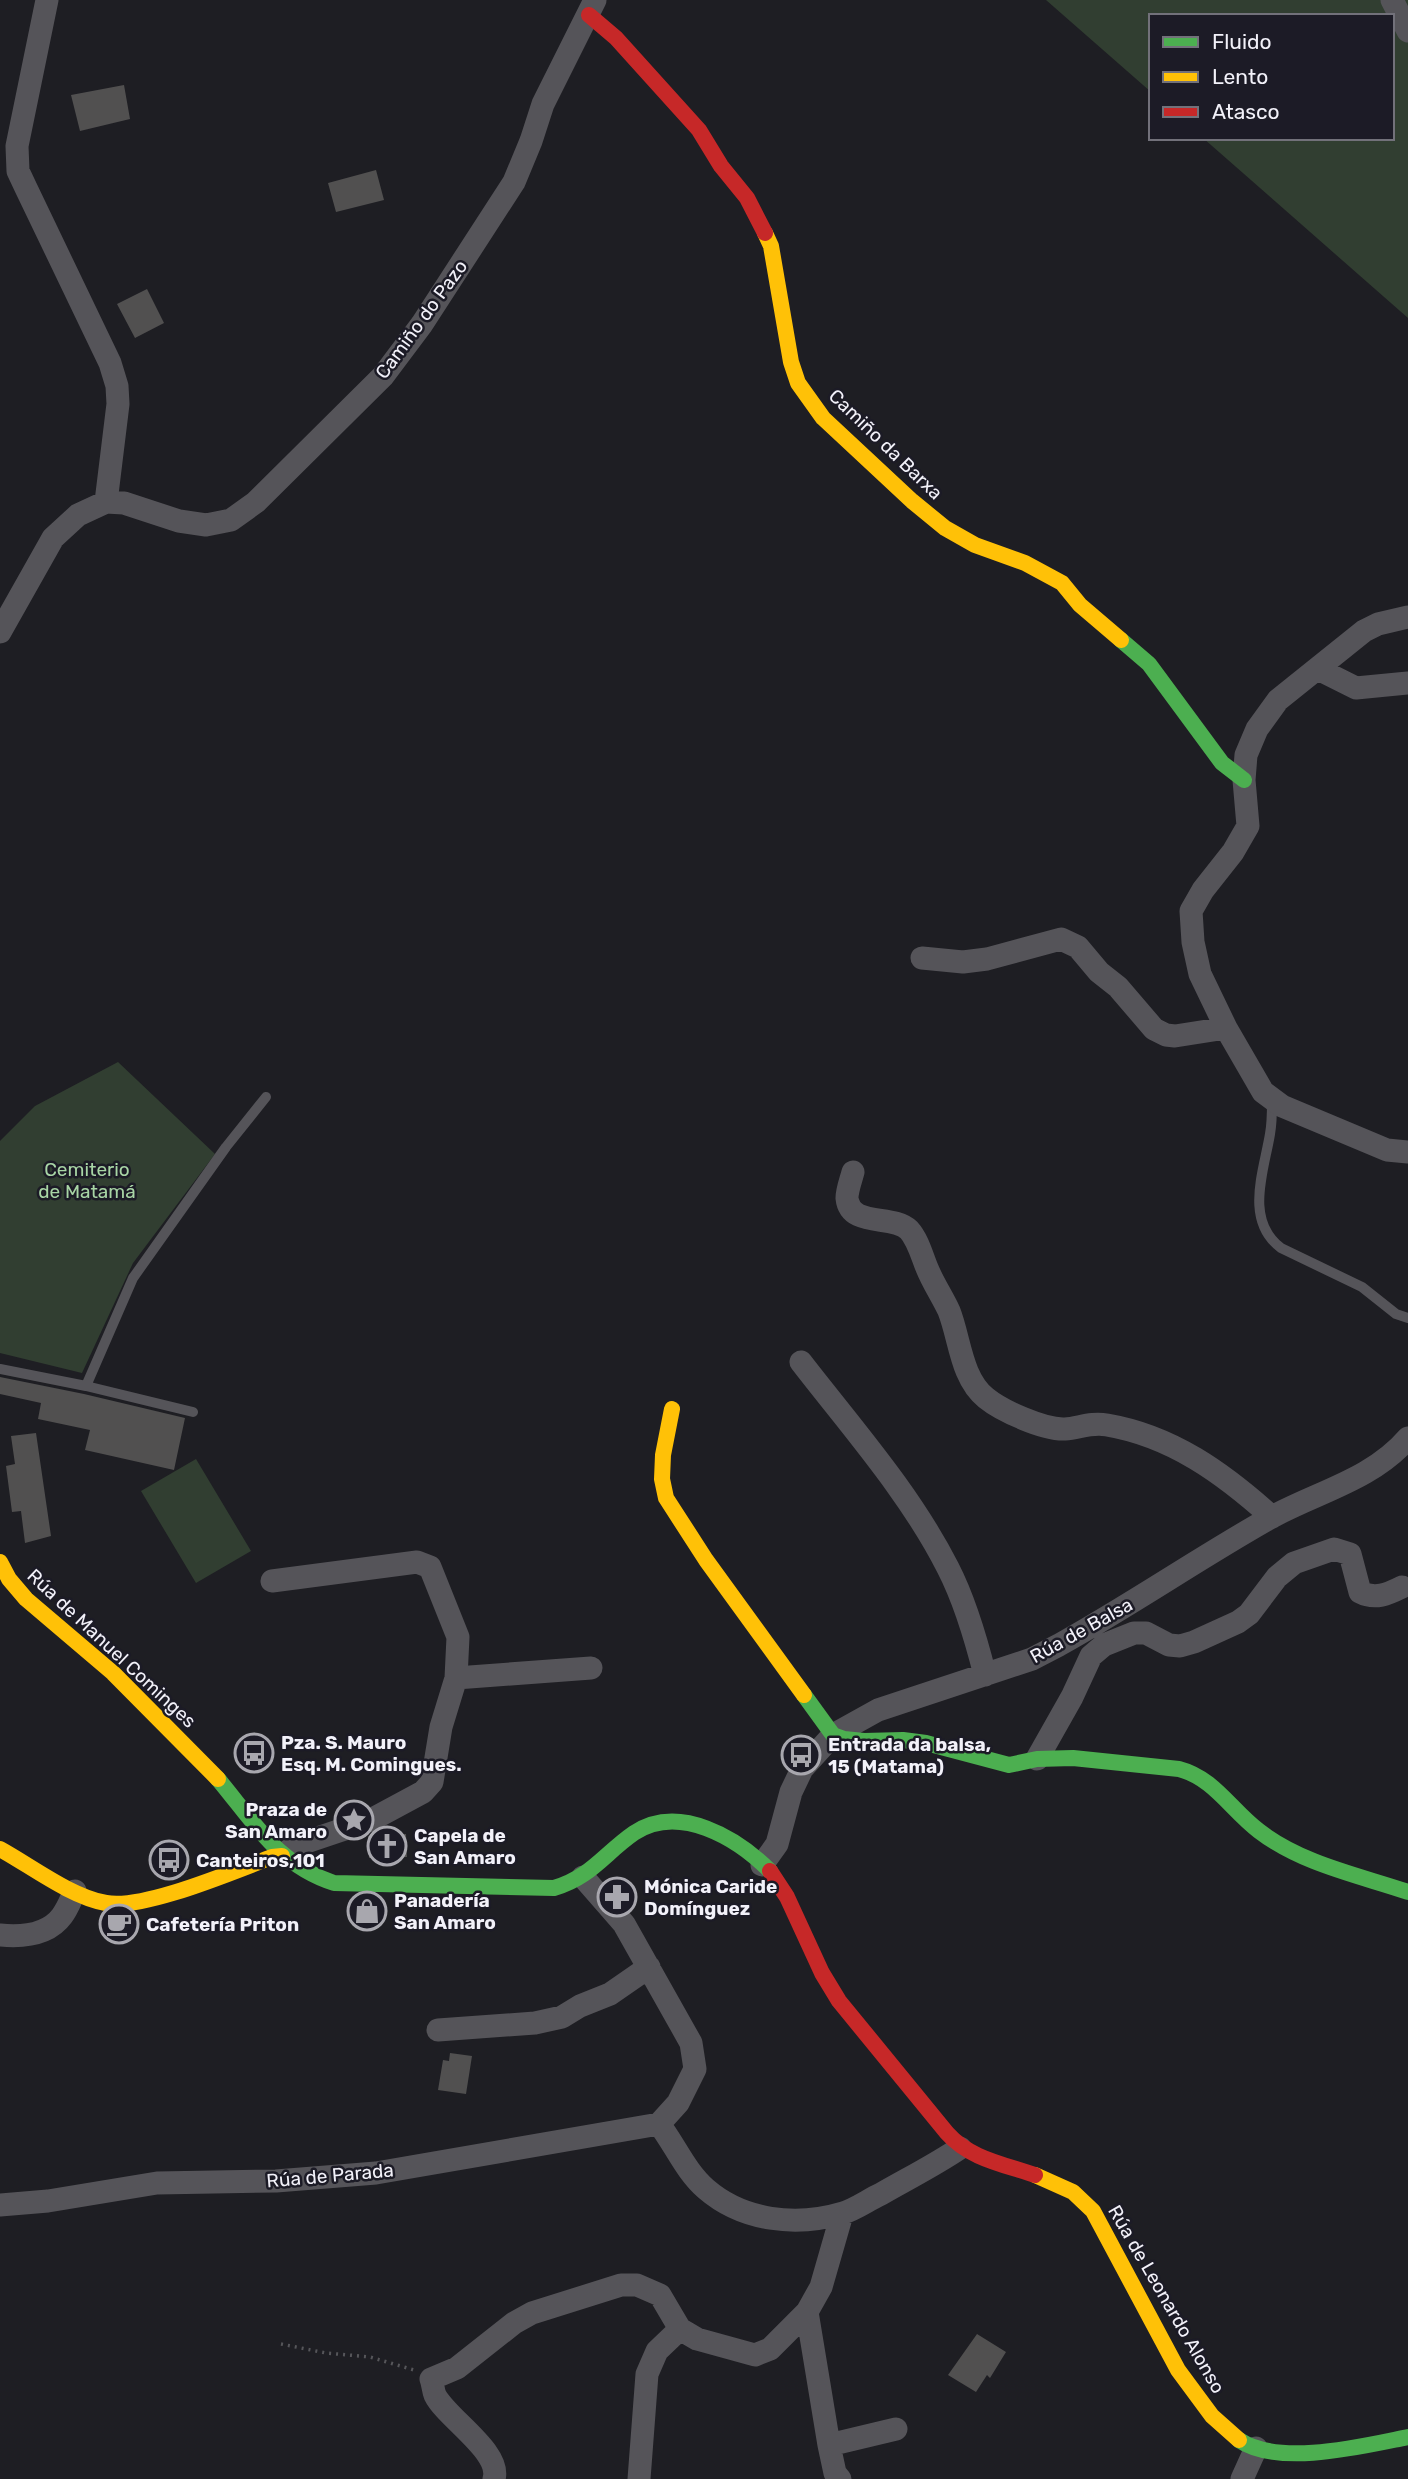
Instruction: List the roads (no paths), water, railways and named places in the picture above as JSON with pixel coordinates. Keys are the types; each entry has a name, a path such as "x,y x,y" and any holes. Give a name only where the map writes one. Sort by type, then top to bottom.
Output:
{"street":[{"path":"0,632 53,538 78,515 106,502 118,404 117,386 110,363 26,188 16,159 47,0"},
{"path":"1392,0 1408,31"},
{"name":"Camiño do Pazo","path":"106,502 124,503 179,521 206,525 231,520 256,502 383,376 422,324 514,182 543,104 592,8"},
{"name":"Camiño da Barxa","path":"592,8 615,38 699,130 721,166 747,198 771,246 791,362 798,383 823,418 945,528 975,545 1025,563 1062,583 1080,606 1149,664 1222,763 1244,780"},
{"path":"1408,617 1378,624 1364,631 1278,700 1257,729 1247,755 1244,780 1248,826 1191,911 1193,942 1200,974 1226,1028 1263,1092 1282,1106 1387,1150 1408,1152"},
{"path":"1318,668 1356,688 1408,683"},
{"path":"922,958 963,962 987,959 1061,939 1078,947 1099,972 1118,987 1154,1029 1175,1036 1226,1028"},
{"path":"853,1172 847,1196 849,1205 864,1218 893,1221 909,1230 948,1310 971,1378 979,1392 988,1400 1053,1428 1105,1424 1168,1442 1185,1451 1253,1500 1272,1517"},
{"path":"801,1362 896,1487 935,1545 960,1594 985,1675"},
{"path":"672,1409 663,1455 662,1479 666,1498 706,1560 833,1735 852,1742 906,1741 932,1744 1009,1765 1037,1759 1073,1758 1180,1769 1205,1780 1259,1831 1302,1857 1408,1892"},
{"name":"Rúa de Balsa","path":"762,1865 777,1844 791,1792 802,1769 833,1735 878,1710 1032,1659 1104,1619 1272,1517 1359,1476 1377,1465 1408,1438"},
{"path":"1104,1619 1109,1624 1135,1625 1169,1645 1180,1646 1194,1642 1238,1622 1249,1614 1285,1569 1294,1563 1334,1549 1350,1554 1360,1592 1367,1595 1388,1594 1402,1587"},
{"name":"Rúa de Manuel Cominges","path":"0,1562 9,1579 41,1614 114,1673 211,1771 282,1856"},
{"path":"0,1849 75,1891 110,1904 125,1904 146,1900 272,1857 282,1856 294,1846 371,1820 423,1792 432,1782 441,1727 456,1678 458,1637 430,1567 417,1562 272,1581"},
{"path":"1037,1759 1072,1697 1091,1656 1104,1644 1134,1633 1146,1633"},
{"path":"456,1678 592,1668"},
{"name":"Rúa de Leonardo Alonso","path":"282,1856 312,1877 334,1883 544,1889 564,1887 583,1877 640,1831 654,1823 666,1821 696,1825 719,1834 762,1865 779,1883 837,1998 960,2148 985,2161 1061,2186 1088,2205 1103,2226 1134,2291 1196,2396 1225,2430 1244,2444 1280,2452 1308,2451 1408,2437"},
{"path":"583,1877 620,1918 691,2042 695,2068 678,2103 659,2124 703,2187 732,2207 759,2217 807,2220 842,2214 960,2148"},
{"path":"0,1936 31,1934 47,1928 60,1919 75,1891"},
{"path":"438,2030 535,2023 562,2017 580,2006 610,1994 649,1966"},
{"name":"Rúa de Parada","path":"0,2205 40,2202 157,2183 276,2181 376,2173 659,2124"},
{"path":"494,2479 495,2473 489,2456 436,2396 431,2379 457,2368 514,2323 532,2313 621,2285 638,2285 660,2295 680,2329 698,2339 755,2354 770,2349 807,2312 821,2287 842,2214"},
{"path":"807,2312 829,2445 835,2473 840,2479"},
{"path":"639,2479 647,2375 657,2351 680,2329"},
{"path":"829,2445 896,2429"},
{"path":"1242,2479 1256,2448"}],"lane":[{"path":"86,1386 134,1278 226,1147 266,1097"},
{"path":"1272,1099 1270,1132 1258,1195 1261,1216 1272,1242 1362,1287 1396,1314 1408,1318"},
{"path":"0,1369 86,1386 193,1412"}],"place":[{"name":"Pza. S. Mauro Esq. M. Comingues.","path":"254,1753"},
{"name":"Entrada da balsa, 15 (Matama)","path":"801,1755"},
{"name":"Praza de San Amaro","path":"354,1820"},
{"name":"Capela de San Amaro","path":"387,1846"},
{"name":"Canteiros,101","path":"169,1860"},
{"name":"Mónica Caride Domínguez","path":"617,1897"},
{"name":"Panadería San Amaro","path":"367,1911"},
{"name":"Cafetería Priton","path":"119,1924"}],"park label":[{"name":"Cemiterio de Matamá","path":"87,1180"}]}
